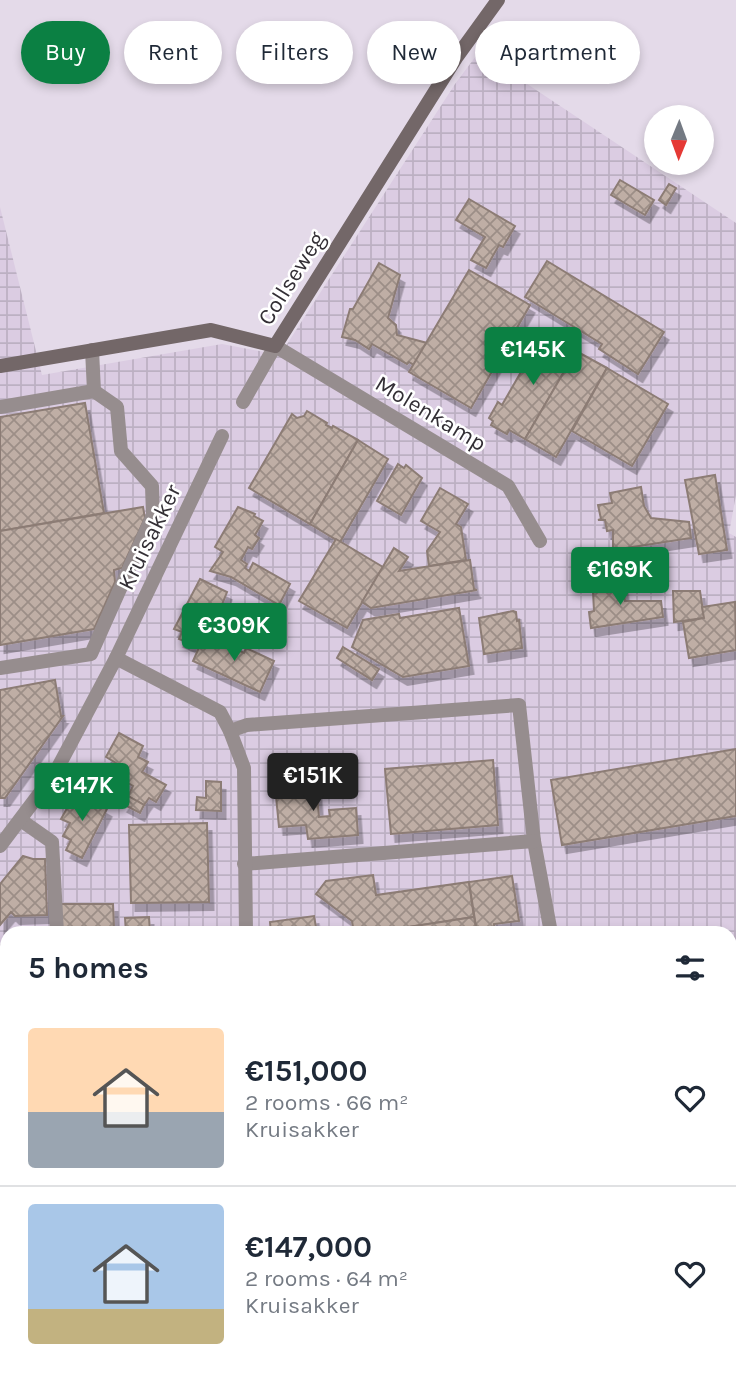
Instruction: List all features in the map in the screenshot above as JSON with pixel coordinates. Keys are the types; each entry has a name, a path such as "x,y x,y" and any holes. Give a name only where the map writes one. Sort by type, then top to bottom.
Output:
{"street":[{"name":"Collseweg","path":"0,366 211,330 275,346 456,58 498,0"},
{"path":"243,402 275,346"},
{"name":"Molenkamp","path":"275,346 508,486 540,541"},
{"path":"92,351 94,391"},
{"path":"0,407 94,391 117,407 121,451 152,486 153,515 92,654 0,668"},
{"name":"Kruisakker","path":"0,846 5,830 22,821 55,773 117,657 222,436"},
{"path":"117,657 220,712 230,732 244,768 246,926"},
{"path":"230,732 247,726 519,705 534,841 550,926"},
{"path":"22,821 52,842 57,926"},
{"path":"244,864 534,841"}],"shaded area":[{"path":"475,57 475,84 527,84 644,162 644,175 664,175 736,223 736,495 729,533 736,537 736,926 0,926 0,207 42,375 222,344 280,355 455,84 461,84 461,76"}],"building":[{"path":"620,180 654,200 645,215 611,195"},
{"path":"669,184 676,188 666,205 659,200"},
{"path":"469,199 515,226 503,247 499,245 486,268 471,260 485,237 456,220"},
{"path":"547,261 664,332 638,374 599,349 602,344 525,297"},
{"path":"379,263 400,275 388,318 396,325 397,335 427,343 414,365 409,362 407,364 372,344 369,349 355,340 342,337 350,309 353,309"},
{"path":"469,270 530,305 471,408 409,372"},
{"path":"544,332 576,351 525,439 509,430 507,434 491,425 493,421 489,418 498,402 502,405"},
{"path":"576,351 607,368 556,457 525,439"},
{"path":"607,368 668,404 632,466 572,431"},
{"path":"85,403 104,513 0,531 0,417"},
{"path":"307,411 327,423 326,425 358,440 310,524 249,488 292,414 297,418 304,416"},
{"path":"358,440 388,459 340,542 310,524"},
{"path":"398,464 404,468 406,465 422,478 401,515 377,501"},
{"path":"715,475 727,550 699,554 685,480"},
{"path":"641,487 644,506 651,518 689,522 691,538 613,550 613,530 607,531 605,520 598,520 601,519 598,505 612,503 610,493"},
{"path":"440,488 468,504 456,524 461,527 466,560 429,566 427,551 440,532 421,521"},
{"path":"143,507 145,518 122,568 114,570 115,582 94,629 0,645 0,531"},
{"path":"238,507 255,514 254,516 263,521 255,535 259,538 252,549 248,547 241,560 247,564 245,568 249,571 253,563 290,584 279,605 231,577 210,571 223,552 215,547"},
{"path":"336,539 383,567 347,628 299,601"},
{"path":"394,548 408,557 399,571 470,560 474,589 477,590 371,608 362,602"},
{"path":"622,578 625,601 661,601 663,617 591,628 589,612 594,611 593,592 605,590 604,581"},
{"path":"200,579 227,592 221,607 212,604 193,645 179,639 182,632 174,629"},
{"path":"673,591 700,591 704,618 674,622"},
{"path":"735,602 736,650 689,658 683,622 704,618 702,607"},
{"path":"459,608 469,666 403,677 352,647 363,620 399,614 400,618"},
{"path":"516,612 517,621 519,620 522,648 484,654 479,618"},
{"path":"205,634 244,653 246,648 274,661 260,692 193,661"},
{"path":"343,647 379,669 372,680 337,658"},
{"path":"55,680 63,716 5,798 0,798 0,690"},
{"path":"119,733 143,746 138,757 148,762 142,772 166,785 156,802 149,798 144,805 128,796 133,786 110,773 116,763 106,757"},
{"path":"736,749 736,816 562,845 551,780"},
{"path":"493,760 498,825 391,834 385,769"},
{"path":"206,781 221,782 221,811 196,810 197,797 206,798"},
{"path":"316,783 319,817 330,816 329,810 356,808 358,835 308,839 306,825 279,827 275,786"},
{"path":"76,792 107,809 82,858 66,850 71,840 63,836 70,823 61,819"},
{"path":"128,796 144,805 140,813 123,804"},
{"path":"207,823 209,902 131,903 129,825"},
{"path":"23,856 45,859 47,915 15,916 11,912 0,925 0,884"},
{"path":"373,875 376,895 469,882 474,917 415,926 353,926 352,921 316,894 326,881"},
{"path":"512,876 519,921 494,926 476,926 469,882"},
{"path":"60,904 113,904 114,926 61,926"},
{"path":"314,916 316,926 270,926 270,922"},
{"path":"149,917 150,926 126,926 125,918"},
{"path":"474,917 476,926 415,926"}]}
